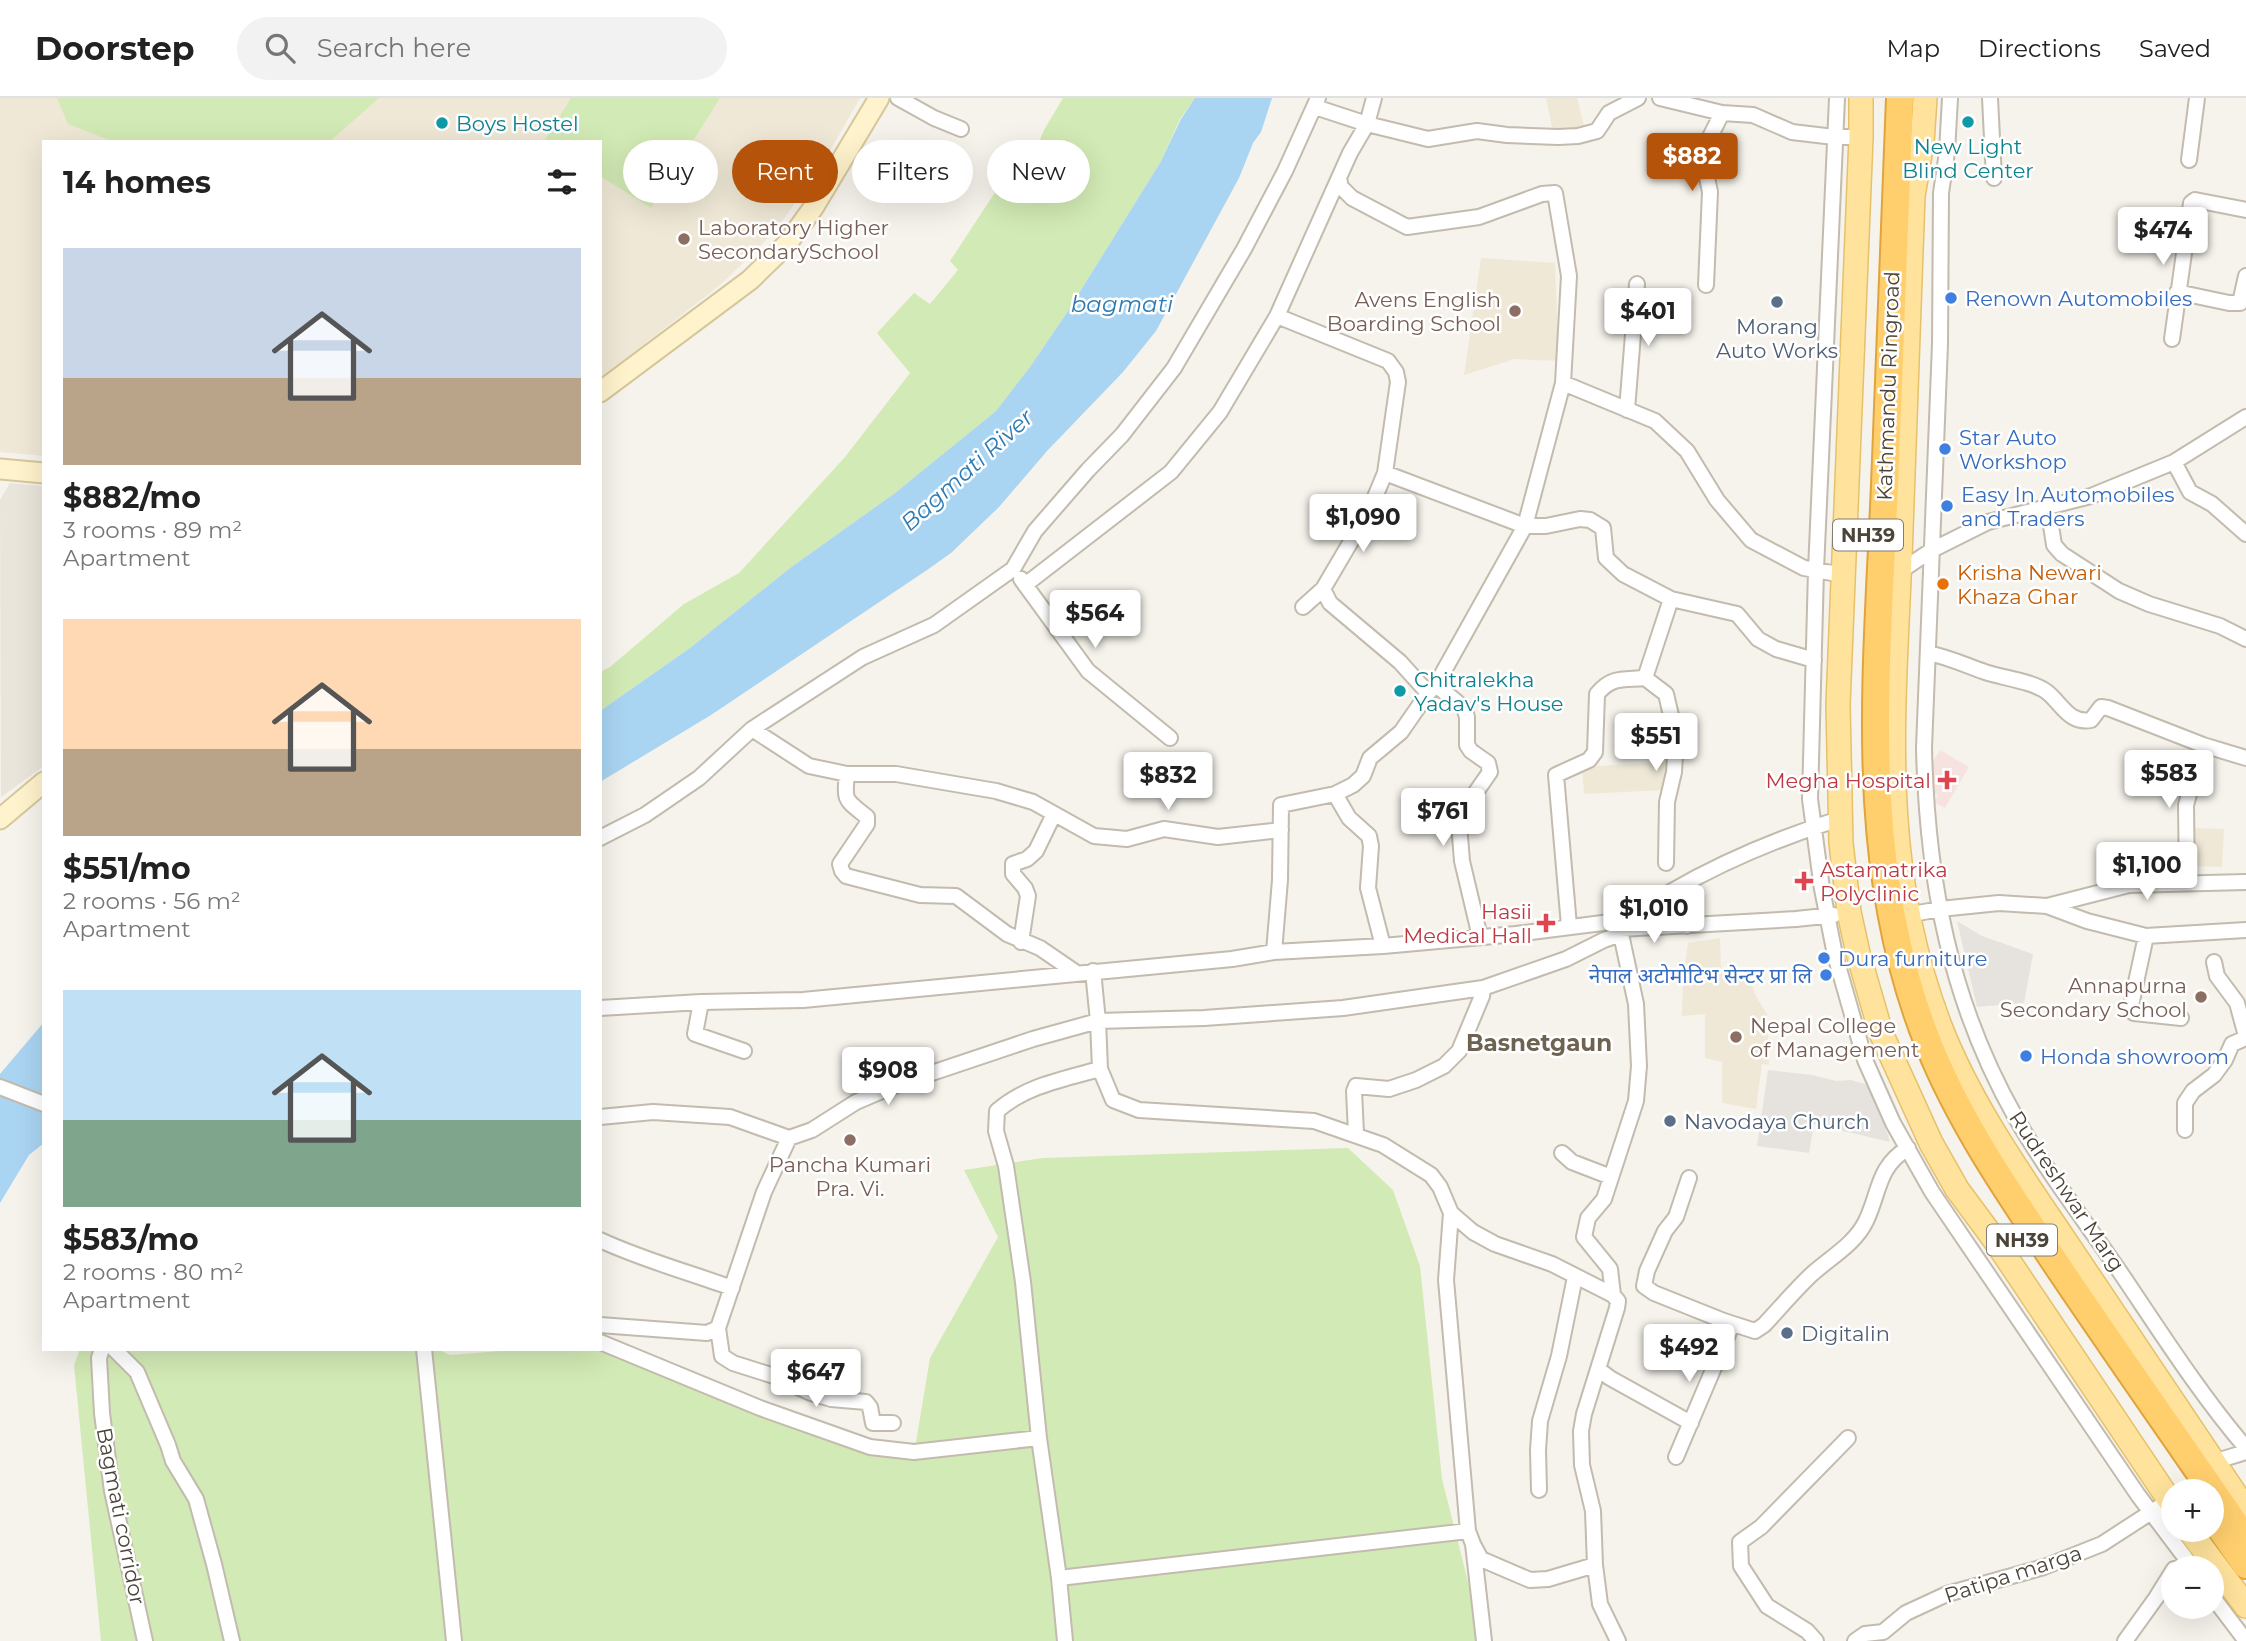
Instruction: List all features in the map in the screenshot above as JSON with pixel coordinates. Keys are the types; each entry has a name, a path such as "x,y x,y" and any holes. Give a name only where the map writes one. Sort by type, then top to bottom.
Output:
{"highway":[{"name":"Kathmandu Ringroad","path":"1885,98 1860,738 1866,849 1879,932 1894,993 1913,1046 1951,1126 2000,1208 2186,1479"},
{"name":"Kathmandu Ringroad","path":"1900,98 1876,706 1878,829 1893,930 1902,967 1929,1045 1952,1097 1978,1142 2078,1297 2246,1540"},
{"path":"2224,1534 2246,1565"}],"main road":[{"path":"602,391 750,280 787,244 813,208 879,98"},
{"path":"1861,98 1838,693 1838,914 1881,1033 1931,1143 1957,1189 1994,1239 2161,1501"},
{"path":"1925,98 1922,143 1913,196 1894,710 1893,793 1898,860 1907,915 1917,957 1937,1018 1973,1096 2010,1160 2246,1510"},
{"path":"0,469 42,472"},
{"path":"0,819 42,784"},
{"path":"2198,1542 2246,1606"}],"street":[{"path":"898,98 961,129"},
{"path":"1025,585 1171,472 1220,412 1278,316 1350,153 1367,124 1374,98"},
{"path":"602,837 645,815 699,778 752,729 863,657 934,625 1013,569 1035,531 1088,470 1122,436 1174,368 1244,249 1317,102 1367,124 1428,139 1477,131 1507,135 1578,136 1597,131 1609,113 1638,98"},
{"path":"1660,98 1722,113 1753,115 1792,132 1861,137"},
{"path":"1836,98 1816,570 1810,799 1813,827 1838,914 1835,955 1865,1060 1893,1123 1955,1228 2132,1486 2161,1504"},
{"name":"Rudreshwar Marg","path":"1950,98 1947,152 1941,193 1940,344 1924,748 1925,811 1944,936 1956,980 1977,1038 2016,1118 2042,1161 2229,1427 2243,1451"},
{"path":"1990,98 1994,178"},
{"path":"2189,160 2197,98"},
{"path":"1706,285 1710,192 1704,163 1709,139 1722,113"},
{"path":"1274,952 1280,880 1281,805 1335,794 1353,785 1363,776 1370,758 1401,732 1432,689 1525,526 1563,383 1569,276 1555,193 1542,194 1479,217 1407,227 1352,198 1341,187 1339,179"},
{"path":"2172,339 2191,204 2195,200 2245,206"},
{"path":"2177,292 2240,303 2246,276"},
{"path":"1627,410 1637,284"},
{"path":"1278,316 1388,361 1396,372 1398,382 1385,473 1370,509 1323,589 1303,607"},
{"path":"1563,383 1655,421 1687,451 1717,500 1751,540 1804,568 1843,575"},
{"path":"1899,572 1932,550 1988,522 2091,496 2174,462 2246,417"},
{"path":"2174,462 2190,492 2213,504 2246,534"},
{"path":"1385,473 1525,526 1590,520 1603,528 1606,558 1623,574 1671,599 1737,614 1758,639 1776,649 1814,660"},
{"path":"2044,508 2050,519 2054,545 2062,554 2119,591 2150,604 2220,626 2246,639"},
{"path":"1013,569 1088,671 1170,738"},
{"path":"1323,589 1331,603 1400,662 1432,689 1464,708 1467,717 1467,745 1488,763 1490,772 1459,824 1462,861 1479,937"},
{"path":"1645,678 1671,599"},
{"path":"1928,653 1947,657 2047,692 2069,715 2082,722 2091,720 2101,707 2108,708 2203,745 2246,758"},
{"path":"1569,926 1556,775 1589,760 1595,752 1597,694 1610,681 1645,678 1666,694 1676,737 1674,772 1667,802 1666,863"},
{"path":"752,729 809,766 847,774 896,774 986,789 1033,802 1094,835 1127,839 1164,829 1218,837 1281,830"},
{"path":"2187,883 2186,805 2203,745"},
{"path":"847,774 844,795 867,817 867,824 840,864 846,877 920,895 956,896 1021,942 1040,948 1075,972"},
{"path":"1335,794 1349,818 1369,835 1368,888 1383,946"},
{"path":"1021,942 1028,895 1013,874 1013,864 1027,859 1036,851 1054,814"},
{"path":"602,1118 653,1112 730,1118 789,1138 812,1130 856,1102 896,1085 1033,1039 1098,1021 1204,1018 1343,1008 1483,988 1566,959 1604,940 1672,891 1696,878 1813,827 1839,819"},
{"path":"2047,906 2129,885 2246,882"},
{"path":"1672,891 1687,926"},
{"path":"1907,915 1999,903 2047,906 2087,921 2146,936 2246,930"},
{"path":"602,1008 803,1000 1232,959 1274,952 1383,946 1569,926 1687,926 1838,914"},
{"path":"1613,1295 1610,1269 1584,1237 1588,1219 1604,1199 1636,1101 1639,1066 1636,1004 1620,928"},
{"path":"2146,936 2130,1010 2134,1013 2181,1018"},
{"path":"2185,1129 2185,1103 2193,1091 2214,1075 2232,1044 2246,1037 2237,1003 2217,975 2214,962"},
{"path":"1093,971 1100,1069 1113,1100 1139,1111 1314,1121 1356,1133 1383,1145 1431,1175 1440,1187 1451,1213 1446,1280 1470,1537 1484,1641"},
{"path":"1356,1133 1356,1086 1389,1089 1416,1080 1444,1066 1459,1051 1478,1008 1483,988"},
{"path":"701,1002 695,1034 744,1051"},
{"path":"1065,1641 1059,1578 1038,1438 1023,1282 1006,1166 996,1131 997,1111 1010,1099 1026,1091 1100,1069"},
{"path":"0,1087 42,1103"},
{"path":"789,1138 764,1192 718,1328 722,1356 733,1363 774,1376 811,1393 831,1399 866,1402 870,1407 873,1423 893,1423"},
{"path":"1689,1178 1676,1217 1665,1231 1647,1271 1644,1286 1654,1293 1732,1325 1755,1331 1857,1234 1866,1222 1883,1172 1908,1148"},
{"path":"1562,1153 1572,1162 1611,1177"},
{"path":"1451,1213 1474,1232 1495,1244 1552,1265 1613,1295 1618,1301 1589,1392 1581,1431 1581,1465 1591,1495 1600,1604 1618,1641"},
{"path":"602,1241 634,1256 685,1270 732,1288"},
{"path":"1539,1490 1540,1421 1559,1356 1575,1277"},
{"path":"602,1325 707,1333 718,1328"},
{"path":"1676,1457 1732,1325"},
{"path":"602,1343 760,1408 870,1447 914,1452 1038,1438"},
{"name":"Bagmati corridor","path":"101,1351 99,1358 102,1413 112,1491 145,1641"},
{"path":"116,1351 137,1372 173,1461 195,1499 232,1641"},
{"path":"424,1351 454,1641"},
{"path":"1598,1368 1610,1378 1691,1423"},
{"path":"1816,1641 1807,1631 1767,1606 1741,1566 1741,1542 1760,1527 1848,1438"},
{"path":"2213,1462 2243,1451"},
{"name":"Patipa marga","path":"1855,1641 1866,1634 1882,1636 1906,1613 1947,1594 2044,1567 2102,1544 2161,1508"},
{"path":"1059,1578 1470,1537"},
{"path":"1470,1537 1481,1559 1530,1580 1548,1579 1595,1565"},
{"path":"2178,1542 2183,1555"},
{"path":"2125,1641 2161,1590"},
{"path":"2224,1612 2246,1641"}],"shaded area":[{"path":"0,98 860,98 836,140 732,140 732,203 795,203 779,226 720,285 602,377 602,140 42,140 42,456 0,452"},
{"path":"1546,98 1577,98 1585,130 1553,132"},
{"name":"Avens English Boarding School","path":"1481,258 1555,263 1559,361 1515,359 1464,375"},
{"path":"10,483 42,486 42,767 1,797 0,500"},
{"name":"Megha Hospital","path":"1940,750 1969,767 1945,808 1934,802 1938,795 1930,790 1935,781 1929,778 1934,770 1929,768"},
{"path":"1665,762 1664,790 1584,794 1582,767"},
{"path":"2193,828 2224,829 2222,867 2192,866"},
{"path":"1957,921 1982,936 2033,954 2024,1003 1977,1007"},
{"name":"Nepal College of Management","path":"1720,938 1721,970 1747,968 1755,995 1767,1014 1769,1065 1762,1064 1756,1109 1722,1103 1722,1062 1705,1058 1705,1014 1682,1016 1688,943"},
{"path":"1768,1070 1836,1081 1851,1080 1872,1086 1890,1142 1814,1124 1809,1153 1757,1146"}],"green space":[{"path":"57,98 379,98 331,140 109,140 68,124"},
{"path":"571,98 720,98 694,140 623,140 623,190 602,177 602,140 545,140"},
{"path":"1063,98 1195,98 1180,119 1160,163 1066,314 996,411 895,493 790,568 690,648 602,710 602,671 684,604 739,573 845,457 910,373 877,333 914,293 930,304 958,270 950,261 988,203 1090,203 1090,140 1040,140"},
{"path":"1348,1148 1393,1190 1420,1266 1442,1479 1483,1641 101,1641 74,1365 79,1351 441,1351 450,1355 501,1351 602,1350 850,1446 914,1454 930,1358 998,1237 964,1170 1043,1158"}],"water":[{"name":"bagmati","path":"1195,98 1272,98 1261,132 1253,143 1239,178 1156,331 1123,372 1047,451 999,507 951,553 711,715 602,781 602,710 690,648 790,568 895,493 996,411 1066,314 1160,163 1181,119"},
{"path":"42,1024 42,1145 29,1155 0,1203 0,1074"}],"place":[{"name":"New Light Blind Center","path":"1968,122"},
{"name":"Boys Hostel","path":"442,123"},
{"name":"Laboratory Higher SecondarySchool","path":"684,239"},
{"name":"Renown Automobiles","path":"1951,298"},
{"name":"Morang Auto Works","path":"1777,302"},
{"name":"Avens English Boarding School","path":"1515,311"},
{"name":"Star Auto Workshop","path":"1945,449"},
{"name":"Easy In Automobiles and Traders","path":"1947,506"},
{"name":"Krisha Newari Khaza Ghar","path":"1943,584"},
{"name":"Chitralekha Yadav's House","path":"1400,691"},
{"name":"Megha Hospital","path":"1947,780"},
{"name":"Astamatrika Polyclinic","path":"1804,881"},
{"name":"Hasii Medical Hall","path":"1546,923"},
{"name":"Dura furniture","path":"1824,958"},
{"name":"नेपाल अटोमोटिभ सेन्टर प्रा लि","path":"1826,975"},
{"name":"Annapurna Secondary School","path":"2201,997"},
{"name":"Nepal College of Management","path":"1736,1037"},
{"name":"Honda showroom","path":"2026,1056"},
{"name":"Navodaya Church","path":"1670,1121"},
{"name":"Pancha Kumari Pra. Vi.","path":"850,1140"},
{"name":"Digitalin","path":"1787,1333"}],"district":[{"name":"Basnetgaun","path":"1539,1043"}],"water label":[{"name":"Bagmati River","path":"967,470"}]}
